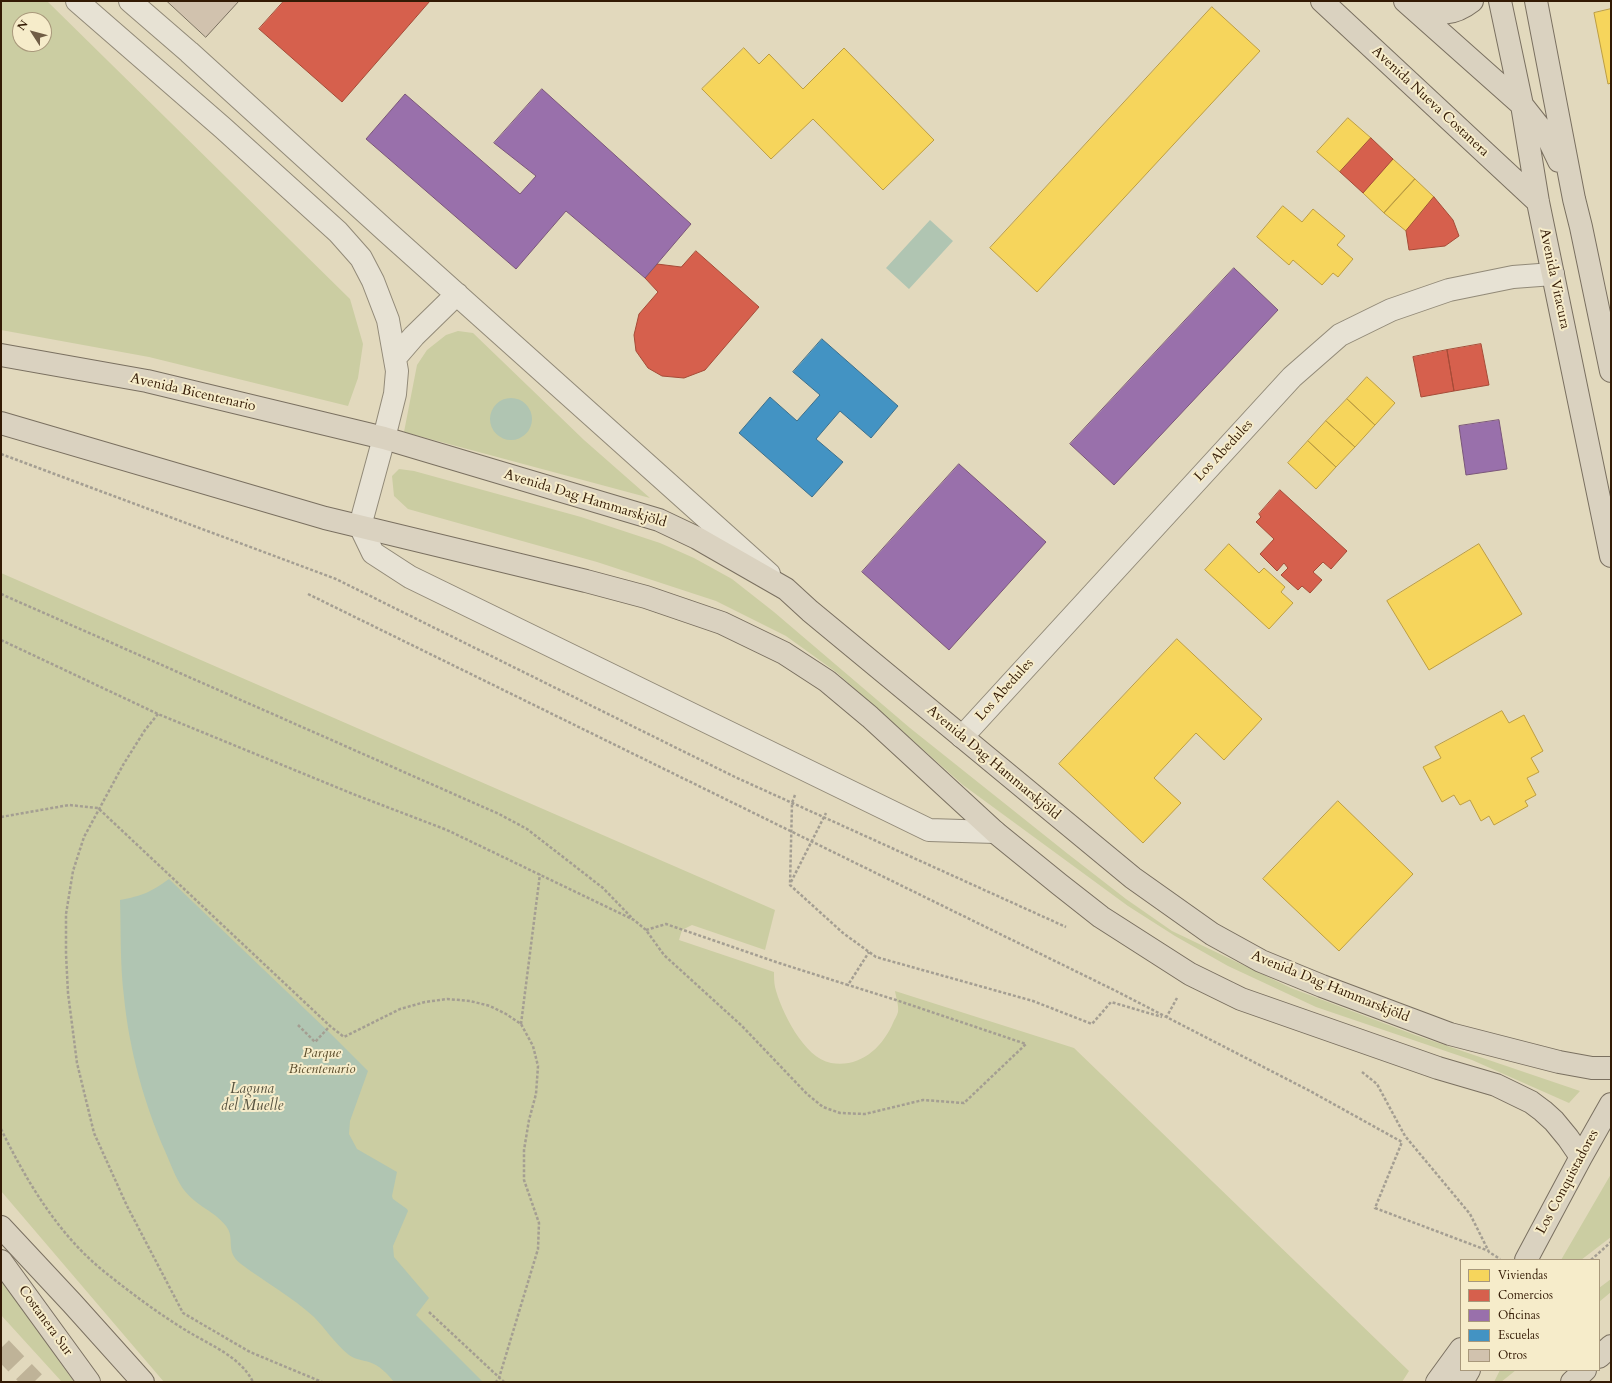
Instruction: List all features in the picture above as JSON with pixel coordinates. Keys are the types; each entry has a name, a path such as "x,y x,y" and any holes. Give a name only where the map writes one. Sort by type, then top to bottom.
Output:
{"main road":[{"name":"Avenida Nueva Costanera","path":"1322,1 1538,202"},
{"path":"1410,5 1431,14 1448,13 1464,7 1472,1"},
{"name":"Avenida Vitacura","path":"1500,1 1522,105 1538,202 1611,556"},
{"path":"1536,1 1574,199 1607,334 1611,371"},
{"path":"1410,5 1522,105 1548,138 1574,199"},
{"name":"Avenida Bicentenario","path":"1,355 147,381 384,438"},
{"path":"1,423 326,518 646,597 722,623 784,654 827,681 870,717 995,832 1101,917 1190,974 1242,999 1438,1068 1503,1088 1532,1102 1554,1121 1581,1157"},
{"name":"Avenida Dag Hammarskjöld","path":"384,438 659,520 697,538 786,589 810,611 1133,878 1212,934 1261,961 1322,986 1450,1034 1559,1062 1592,1068 1611,1068"},
{"name":"Los Conquistadores","path":"1527,1259 1611,1104"},
{"path":"1,1227 143,1382"},
{"name":"Costanera Sur","path":"1,1260 89,1382"},
{"path":"1600,1356 1611,1346"},
{"path":"1456,1377 1460,1355"},
{"path":"1572,1382 1584,1371"}],"street":[{"path":"77,1 223,128 338,232 361,258 373,281 388,320 396,371 395,394 360,526 373,553 410,577 929,830 995,832"},
{"path":"130,1 189,52 646,465 786,589"},
{"name":"Los Abedules","path":"962,737 1292,377 1340,335 1391,310 1449,290 1513,277 1553,274"},
{"path":"395,358 414,336 457,294"}],"path":[{"path":"1,454 336,579 735,777 1068,927"},
{"path":"1,594 499,814 527,829 603,888 634,920 646,930 664,955 742,1026 807,1094 823,1107 840,1113 865,1114 923,1100 964,1103 1026,1044 896,1000 779,963 666,924 646,930"},
{"path":"308,594 1109,987 1166,1018 1310,1091 1402,1142 1375,1208 1489,1252 1500,1259"},
{"path":"1,640 158,714 353,794 447,830 634,920"},
{"path":"158,714 145,730 131,752 98,808 84,837 73,871 66,914 68,993 77,1063 94,1133 127,1206 183,1313 250,1352 322,1382"},
{"path":"804,769 792,803 790,885 843,933 876,957 1033,1001 1092,1024 1111,1002 1166,1018"},
{"path":"1,818 69,805 98,808 330,1026 344,1037 400,1009 425,1002 447,999 470,1001 490,1006 521,1024 533,1046 538,1066 536,1094 529,1120 524,1150 524,1180 540,1222 538,1249 499,1378 496,1382"},
{"path":"790,885 826,813"},
{"path":"521,1024 540,874"},
{"path":"848,985 869,952"},
{"path":"298,1025 315,1042 330,1026"},
{"path":"1356,1069 1363,1072 1376,1084 1405,1136 1470,1214 1489,1252"},
{"path":"1,1129 18,1163 51,1214 80,1249 105,1272 152,1307 187,1331 223,1351 242,1367 253,1382"},
{"path":"1592,1259 1611,1242"},
{"path":"429,1312 504,1382"}],"green space":[{"path":"1,1 47,1 350,299 363,344 358,378 348,406 149,357 1,330"},
{"path":"458,331 473,333 584,440 650,498 404,432 417,365 427,350 446,335"},
{"path":"399,469 414,471 581,517 660,543 694,558 732,579 774,612 910,728 1126,899 1172,931 1291,988 1415,1035 1580,1091 1569,1103 1472,1060 1316,1007 1228,966 1175,936 1128,906 963,785 836,672 786,636 716,601 597,562 408,509 394,496 392,476"},
{"name":"Parque Bicentenario","path":"1,573 775,910 765,950 692,925 682,930 679,940 774,972 775,987 788,1020 803,1043 821,1059 831,1063 842,1064 860,1059 876,1048 883,1040 898,1013 895,991 1074,1048 1409,1371 1402,1382 164,1382 1,1191"},
{"path":"1611,1174 1611,1237 1582,1259 1562,1259"},
{"path":"1611,1279 1611,1292 1600,1301 1600,1287"},
{"path":"1,1280 74,1382 62,1382 1,1315"},
{"path":"1500,1371 1515,1371 1501,1382 1494,1382"}],"water":[{"path":"930,220 953,241 909,289 886,268"},
{"path":"507,398 515,398 523,401 529,407 532,419 529,431 523,437 515,440 507,440 499,437 493,431 490,423 490,415 493,407 499,401"},
{"name":"Laguna del Muelle","path":"169,879 368,1071 350,1121 349,1134 357,1149 397,1172 392,1196 393,1199 408,1211 393,1246 394,1257 429,1298 416,1315 483,1382 394,1382 376,1365 351,1356 339,1346 306,1310 288,1296 250,1271 236,1259 231,1250 229,1231 226,1226 215,1215 191,1197 180,1184 157,1133 138,1076 126,1017 121,961 120,900 146,893"}],"building: Viviendas":[{"path":"1212,7 1260,51 1037,292 990,248"},
{"path":"1611,9 1611,83 1608,84 1594,13"},
{"path":"744,48 759,64 769,54 803,89 844,48 934,140 883,190 813,119 771,159 702,89"},
{"path":"1348,118 1371,138 1340,172 1317,152"},
{"path":"1393,159 1415,179 1384,213 1363,193"},
{"path":"1415,179 1434,197 1406,231 1384,213"},
{"path":"1283,206 1302,222 1313,209 1345,236 1337,245 1353,259 1338,277 1333,273 1322,285 1293,260 1289,265 1257,237"},
{"path":"1367,377 1395,403 1375,425 1347,399"},
{"path":"1347,399 1375,425 1355,447 1326,421"},
{"path":"1326,421 1355,447 1336,467 1308,441"},
{"path":"1308,441 1336,467 1316,489 1288,463"},
{"path":"1229,544 1259,573 1264,568 1285,587 1281,592 1293,603 1269,629 1205,570"},
{"path":"1479,544 1522,614 1429,670 1387,601"},
{"path":"1177,639 1262,719 1224,760 1196,733 1154,778 1181,803 1143,843 1059,764"},
{"path":"1502,711 1509,723 1524,715 1543,751 1531,758 1539,772 1527,778 1536,795 1525,801 1528,806 1494,825 1489,816 1481,821 1470,800 1460,805 1454,795 1442,802 1423,767 1441,758 1435,747"},
{"path":"1338,801 1413,874 1339,951 1263,879"}],"building: Comercios":[{"path":"284,1 430,1 342,102 259,29"},
{"path":"1371,138 1393,159 1363,193 1340,172"},
{"path":"1434,197 1453,220 1459,236 1445,246 1409,250 1406,231"},
{"path":"696,251 759,307 705,370 684,378 662,376 648,368 636,351 634,335 639,314 658,292 645,278 657,264 681,267"},
{"path":"1481,344 1489,385 1454,391 1447,350"},
{"path":"1447,350 1454,391 1421,397 1413,357"},
{"path":"1280,490 1347,551 1331,569 1323,562 1313,572 1322,580 1310,593 1302,586 1298,590 1281,575 1288,568 1284,563 1277,571 1260,554 1274,539 1256,522 1261,517 1259,514"}],"building: Oficinas":[{"path":"542,89 691,224 645,278 566,211 516,269 366,139 405,94 520,194 536,176 494,143"},
{"path":"1234,268 1278,310 1114,485 1070,444"},
{"path":"1499,420 1507,469 1466,475 1459,426"},
{"path":"959,464 1046,542 949,650 862,572"}],"building: Escuelas":[{"path":"822,339 898,406 871,438 840,411 816,439 843,462 812,497 739,433 770,397 797,421 820,395 793,372"}],"building: Otros":[{"path":"167,1 239,1 206,37"}],"tunnel":[{"path":"1,1348 34,1382"}]}
